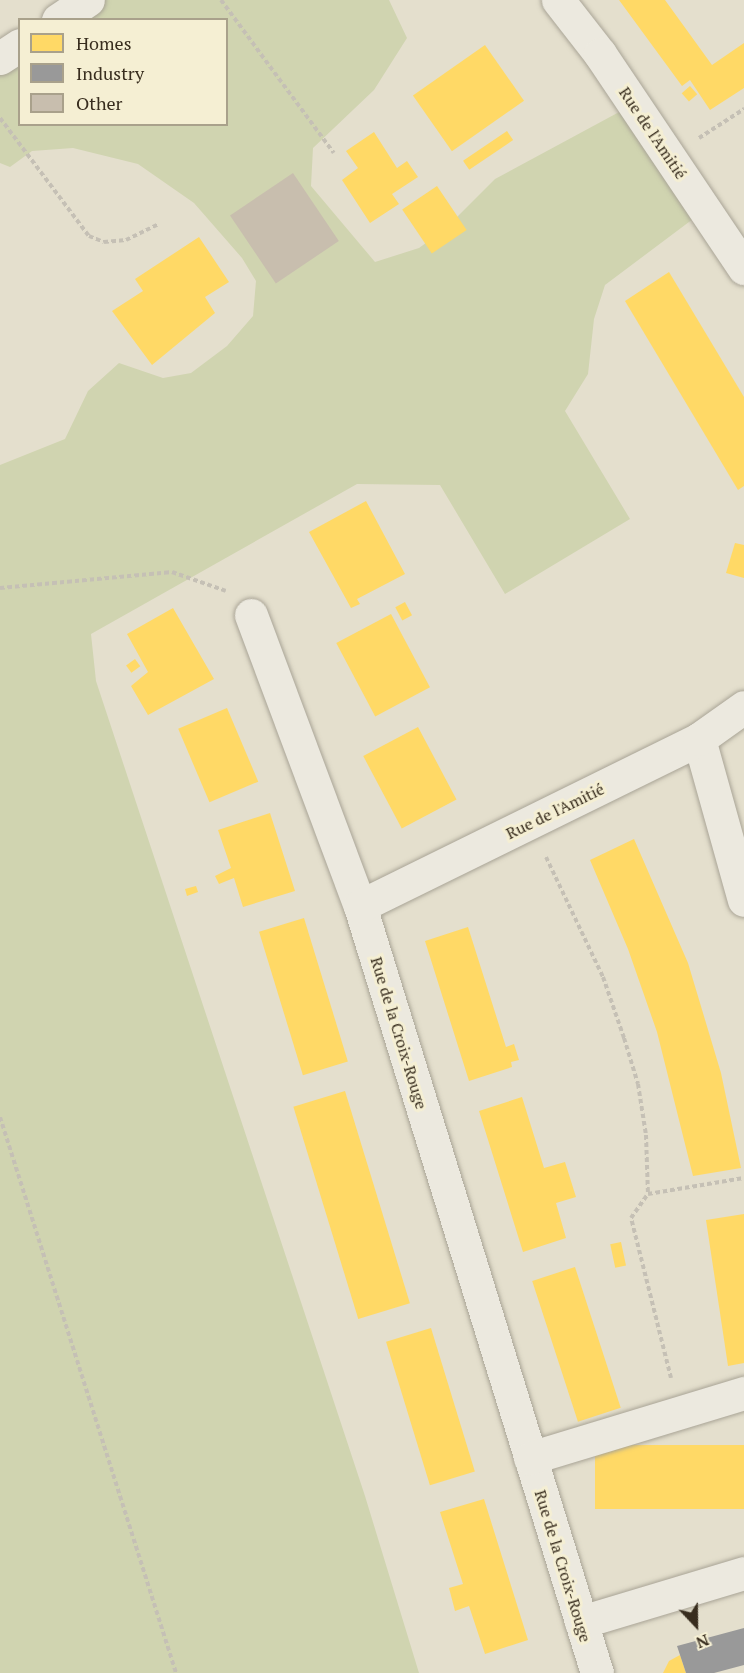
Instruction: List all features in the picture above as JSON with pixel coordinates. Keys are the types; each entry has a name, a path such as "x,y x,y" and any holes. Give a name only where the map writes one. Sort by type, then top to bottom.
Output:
{"street":[{"path":"61,18 88,0"},
{"name":"Rue de l'Amitié","path":"558,0 600,54 744,268"},
{"path":"0,58 18,46"},
{"name":"Rue de la Croix-Rouge","path":"252,615 360,906 597,1673"},
{"name":"Rue de l'Amitié","path":"360,906 699,739 744,707"},
{"path":"699,739 744,900"},
{"path":"530,1458 744,1393"},
{"path":"581,1622 744,1574"}],"path":[{"path":"221,0 334,153"},
{"path":"670,157 744,109"},
{"path":"0,118 89,236 104,242 126,240 159,224"},
{"path":"0,588 172,572 226,591 252,615"},
{"path":"529,823 603,977 638,1084 646,1135 648,1194 631,1218 680,1413"},
{"path":"0,1117 176,1673"},
{"path":"648,1194 744,1178"}],"green space":[{"path":"88,0 389,0 407,38 374,90 313,148 311,186 375,262 419,248 445,229 495,179 634,104 705,210 605,285 594,319 588,374 565,411 630,519 505,594 440,485 357,484 91,634 96,681 365,1496 419,1673 0,1673 0,465 65,439 88,391 119,363 163,378 191,373 227,346 253,316 256,281 242,258 194,203 138,164 73,148 32,151 10,167 0,163 0,58 18,46 18,126 228,126 228,18 60,18"}],"building: Homes":[{"path":"619,0 665,0 712,65 744,43 744,88 710,110 690,80 682,86"},
{"path":"485,45 524,101 452,151 413,95"},
{"path":"690,86 697,94 689,102 682,93"},
{"path":"507,131 513,140 469,170 463,161"},
{"path":"374,132 397,168 407,161 418,177 392,194 399,204 370,223 342,180 358,168 346,151"},
{"path":"437,186 467,230 432,253 402,209"},
{"path":"199,237 229,282 205,297 215,313 152,365 112,311 143,291 135,279"},
{"path":"669,272 744,397 744,486 738,490 625,301"},
{"path":"366,501 405,574 357,599 360,604 351,608 309,532"},
{"path":"735,543 744,545 744,578 726,573"},
{"path":"405,602 412,615 402,620 395,607"},
{"path":"173,608 214,679 148,715 131,686 148,672 127,634"},
{"path":"391,614 430,687 375,716 336,643"},
{"path":"135,659 140,666 131,673 126,665"},
{"path":"227,708 258,782 209,802 178,729"},
{"path":"418,727 456,799 402,829 363,756"},
{"path":"270,813 295,891 243,907 234,878 219,884 215,876 231,868 218,830"},
{"path":"634,839 688,963 721,1073 741,1168 693,1176 657,1032 628,949 590,860"},
{"path":"196,886 198,892 187,896 185,889"},
{"path":"304,918 348,1061 303,1075 259,932"},
{"path":"468,927 506,1047 514,1044 519,1060 511,1062 512,1067 469,1081 425,941"},
{"path":"345,1091 410,1303 358,1319 293,1107"},
{"path":"522,1097 544,1168 565,1162 576,1197 556,1203 566,1238 523,1252 479,1111"},
{"path":"744,1214 744,1363 728,1366 706,1220"},
{"path":"621,1242 626,1265 615,1268 610,1244"},
{"path":"575,1267 621,1408 578,1422 532,1281"},
{"path":"431,1328 475,1471 430,1485 386,1342"},
{"path":"595,1445 744,1445 744,1509 595,1509"},
{"path":"484,1499 528,1640 485,1654 469,1606 455,1611 449,1588 463,1584 440,1512"},
{"path":"680,1655 686,1673 663,1673 669,1661"}],"building: Industry":[{"path":"744,1628 744,1665 714,1673 686,1673 677,1646"}],"building: Other":[{"path":"293,173 339,241 276,283 230,215"}]}
